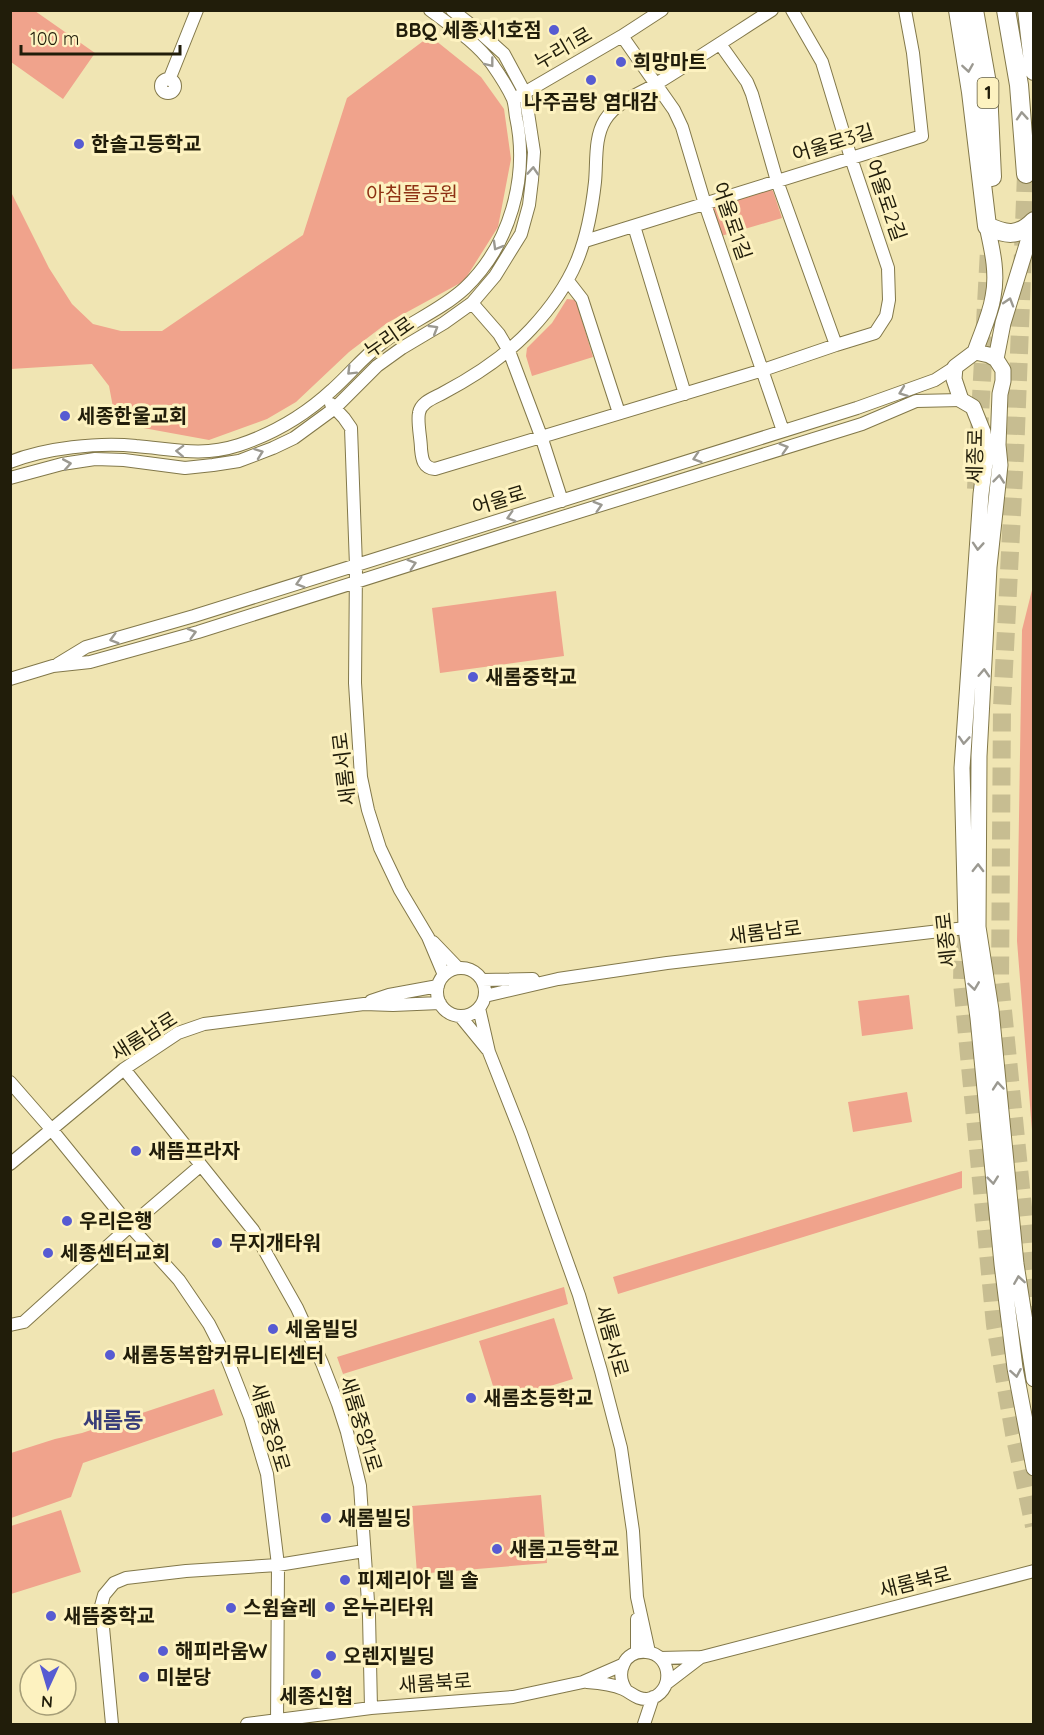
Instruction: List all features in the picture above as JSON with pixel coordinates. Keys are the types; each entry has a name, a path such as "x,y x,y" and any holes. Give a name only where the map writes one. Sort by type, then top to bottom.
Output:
{"highway":[{"path":"958,10 972,92 987,226 1010,234 1026,229 1034,221"},
{"name":"1","path":"974,10 988,89 992,177"},
{"name":"1","path":"1006,10 1019,85 1026,174"},
{"path":"1027,10 1034,71"}],"main road":[{"name":"세종로","path":"1034,221 1003,323 996,359 1002,370 1003,381 1000,394 998,445 1000,465 989,567 972,927 991,1010 1016,1264 1034,1379"},
{"path":"955,367 975,352 994,297 995,273 987,226"},
{"path":"975,352 989,354 996,359"},
{"name":"세종로","path":"955,367 954,379 983,432 985,446 962,768 978,1018 1002,1264 1013,1357 1034,1468"},
{"name":"세종로","path":"967,404 991,402 1000,394"}],"street":[{"path":"169,80 197,10"},
{"name":"누리로","path":"10,462 62,449 106,444 203,452 236,446 263,436 291,423 324,397 381,343 402,328 433,312 465,288 493,253 511,216 521,164 519,132 513,99 491,63 466,38 430,10"},
{"name":"누리로","path":"10,478 62,464 95,459 123,459 184,468 239,461 294,438 335,408 377,366 472,303 504,264 521,234 532,180 534,152 525,93 504,54 452,10"},
{"name":"누리1로","path":"513,99 662,10"},
{"path":"763,370 435,469 429,468 423,462 419,413 424,404 466,381 509,351 535,325 568,281 585,241 592,206 597,143 605,119 616,107 772,10"},
{"name":"어울로2길","path":"763,370 875,333 886,316 889,300 888,268 822,62 792,10"},
{"name":"어울로3길","path":"585,241 922,136 914,52 905,10"},
{"name":"어울로1길","path":"621,36 674,110 682,127 705,204 783,431"},
{"path":"720,44 747,82 752,94 777,181 836,345"},
{"path":"634,226 685,393"},
{"path":"568,281 582,299 619,413"},
{"path":"472,303 499,334 509,351 541,436 562,501"},
{"name":"어울로","path":"53,666 86,647 356,566 857,408 935,380 955,367"},
{"name":"새롬서로","path":"324,397 351,428 356,566 356,683 361,777 380,848 400,890 428,937"},
{"name":"어울로","path":"10,679 53,666 90,662 165,641 861,424 916,401 967,404"},
{"name":"새롬남로","path":"485,996 558,979 667,963 972,927"},
{"path":"428,937 458,968 472,970 482,980 485,996 479,1008 474,1012 460,1016 452,1014 441,1004 438,998 441,980 428,937"},
{"path":"441,980 458,968"},
{"name":"새롬남로","path":"482,980 558,979"},
{"name":"새롬남로","path":"364,1004 441,980"},
{"name":"새롬남로","path":"10,1164 124,1069 178,1033 204,1024 364,1004 441,1004"},
{"path":"479,1008 489,1052"},
{"path":"460,1016 489,1052"},
{"name":"새롬서로","path":"489,1052 521,1133 579,1295 601,1371 621,1448 633,1531 637,1597 649,1654"},
{"name":"새롬중앙1로","path":"124,1069 200,1166 254,1230 288,1291 322,1363 347,1432 360,1486 369,1616 371,1708"},
{"name":"새롬중앙로","path":"10,1082 130,1226 179,1280 209,1324 228,1361 250,1417 267,1474 278,1565 277,1722"},
{"path":"10,1325 24,1322 200,1166"},
{"path":"112,1725 101,1606 104,1595 114,1583 126,1578 186,1570 278,1565 364,1551"},
{"name":"새롬북로","path":"649,1654 702,1657 1034,1571"},
{"path":"649,1654 668,1670 667,1683 664,1689 653,1697 640,1699 626,1690 620,1678 622,1665 631,1655 649,1654"},
{"name":"새롬북로","path":"667,1683 702,1657"},
{"name":"새롬북로","path":"247,1725 371,1708 513,1697 583,1682 622,1665"},
{"path":"583,1682 602,1683 626,1690"},
{"path":"642,1725 653,1697"},
{"path":"640,1699 642,1725"}],"green space":[{"path":"11,10 35,11 95,53 63,99 11,62"},
{"name":"아침뜰공원","path":"430,36 481,77 504,109 511,159 498,227 464,281 387,323 349,352 296,402 267,419 209,440 116,423 109,386 92,364 11,369 10,190 49,268 72,304 93,324 121,331 162,331 303,235 347,98"},
{"path":"766,187 773,191 782,218 721,236 712,210 714,204"},
{"path":"567,299 576,300 593,357 532,376 526,356 527,348 552,323"},
{"path":"1033,586 1033,1143 1017,941 1022,630"},
{"path":"556,591 564,656 440,673 432,608"},
{"path":"909,995 913,1029 862,1036 858,1001"},
{"path":"907,1092 912,1122 853,1132 848,1102"},
{"path":"962,1171 962,1188 618,1294 613,1277"},
{"path":"564,1287 568,1304 343,1374 337,1357"},
{"path":"554,1318 573,1379 498,1402 479,1341"},
{"path":"214,1389 223,1415 83,1463 71,1497 11,1518 11,1453 82,1433"},
{"path":"541,1495 547,1563 417,1574 412,1506"},
{"path":"61,1510 81,1572 11,1594 11,1526"}],"tunnel":[{"path":"1026,174 1002,707 1000,981 1034,1316"},
{"path":"976,489 989,250"},
{"path":"963,934 962,983 995,1325 1014,1434 1034,1526"}],"place":[{"name":"BBQ 세종시1호점","path":"554,30"},
{"name":"희망마트","path":"621,62"},
{"name":"나주곰탕 염대감","path":"591,80"},
{"name":"한솔고등학교","path":"79,144"},
{"name":"세종한울교회","path":"65,416"},
{"name":"새롬중학교","path":"473,677"},
{"name":"새뜸프라자","path":"136,1151"},
{"name":"우리은행","path":"67,1221"},
{"name":"무지개타워","path":"217,1243"},
{"name":"세종센터교회","path":"48,1253"},
{"name":"세움빌딩","path":"273,1329"},
{"name":"새롬동복합커뮤니티센터","path":"110,1355"},
{"name":"새롬초등학교","path":"471,1398"},
{"name":"새롬빌딩","path":"326,1518"},
{"name":"새롬고등학교","path":"497,1549"},
{"name":"피제리아 델 솔","path":"345,1580"},
{"name":"온누리타워","path":"330,1607"},
{"name":"스윔슐레","path":"231,1608"},
{"name":"새뜸중학교","path":"51,1616"},
{"name":"해피라움W","path":"163,1651"},
{"name":"오렌지빌딩","path":"331,1656"},
{"name":"세종신협","path":"316,1674"},
{"name":"미분당","path":"144,1677"}],"district":[{"name":"새롬동","path":"113,1420"}]}
